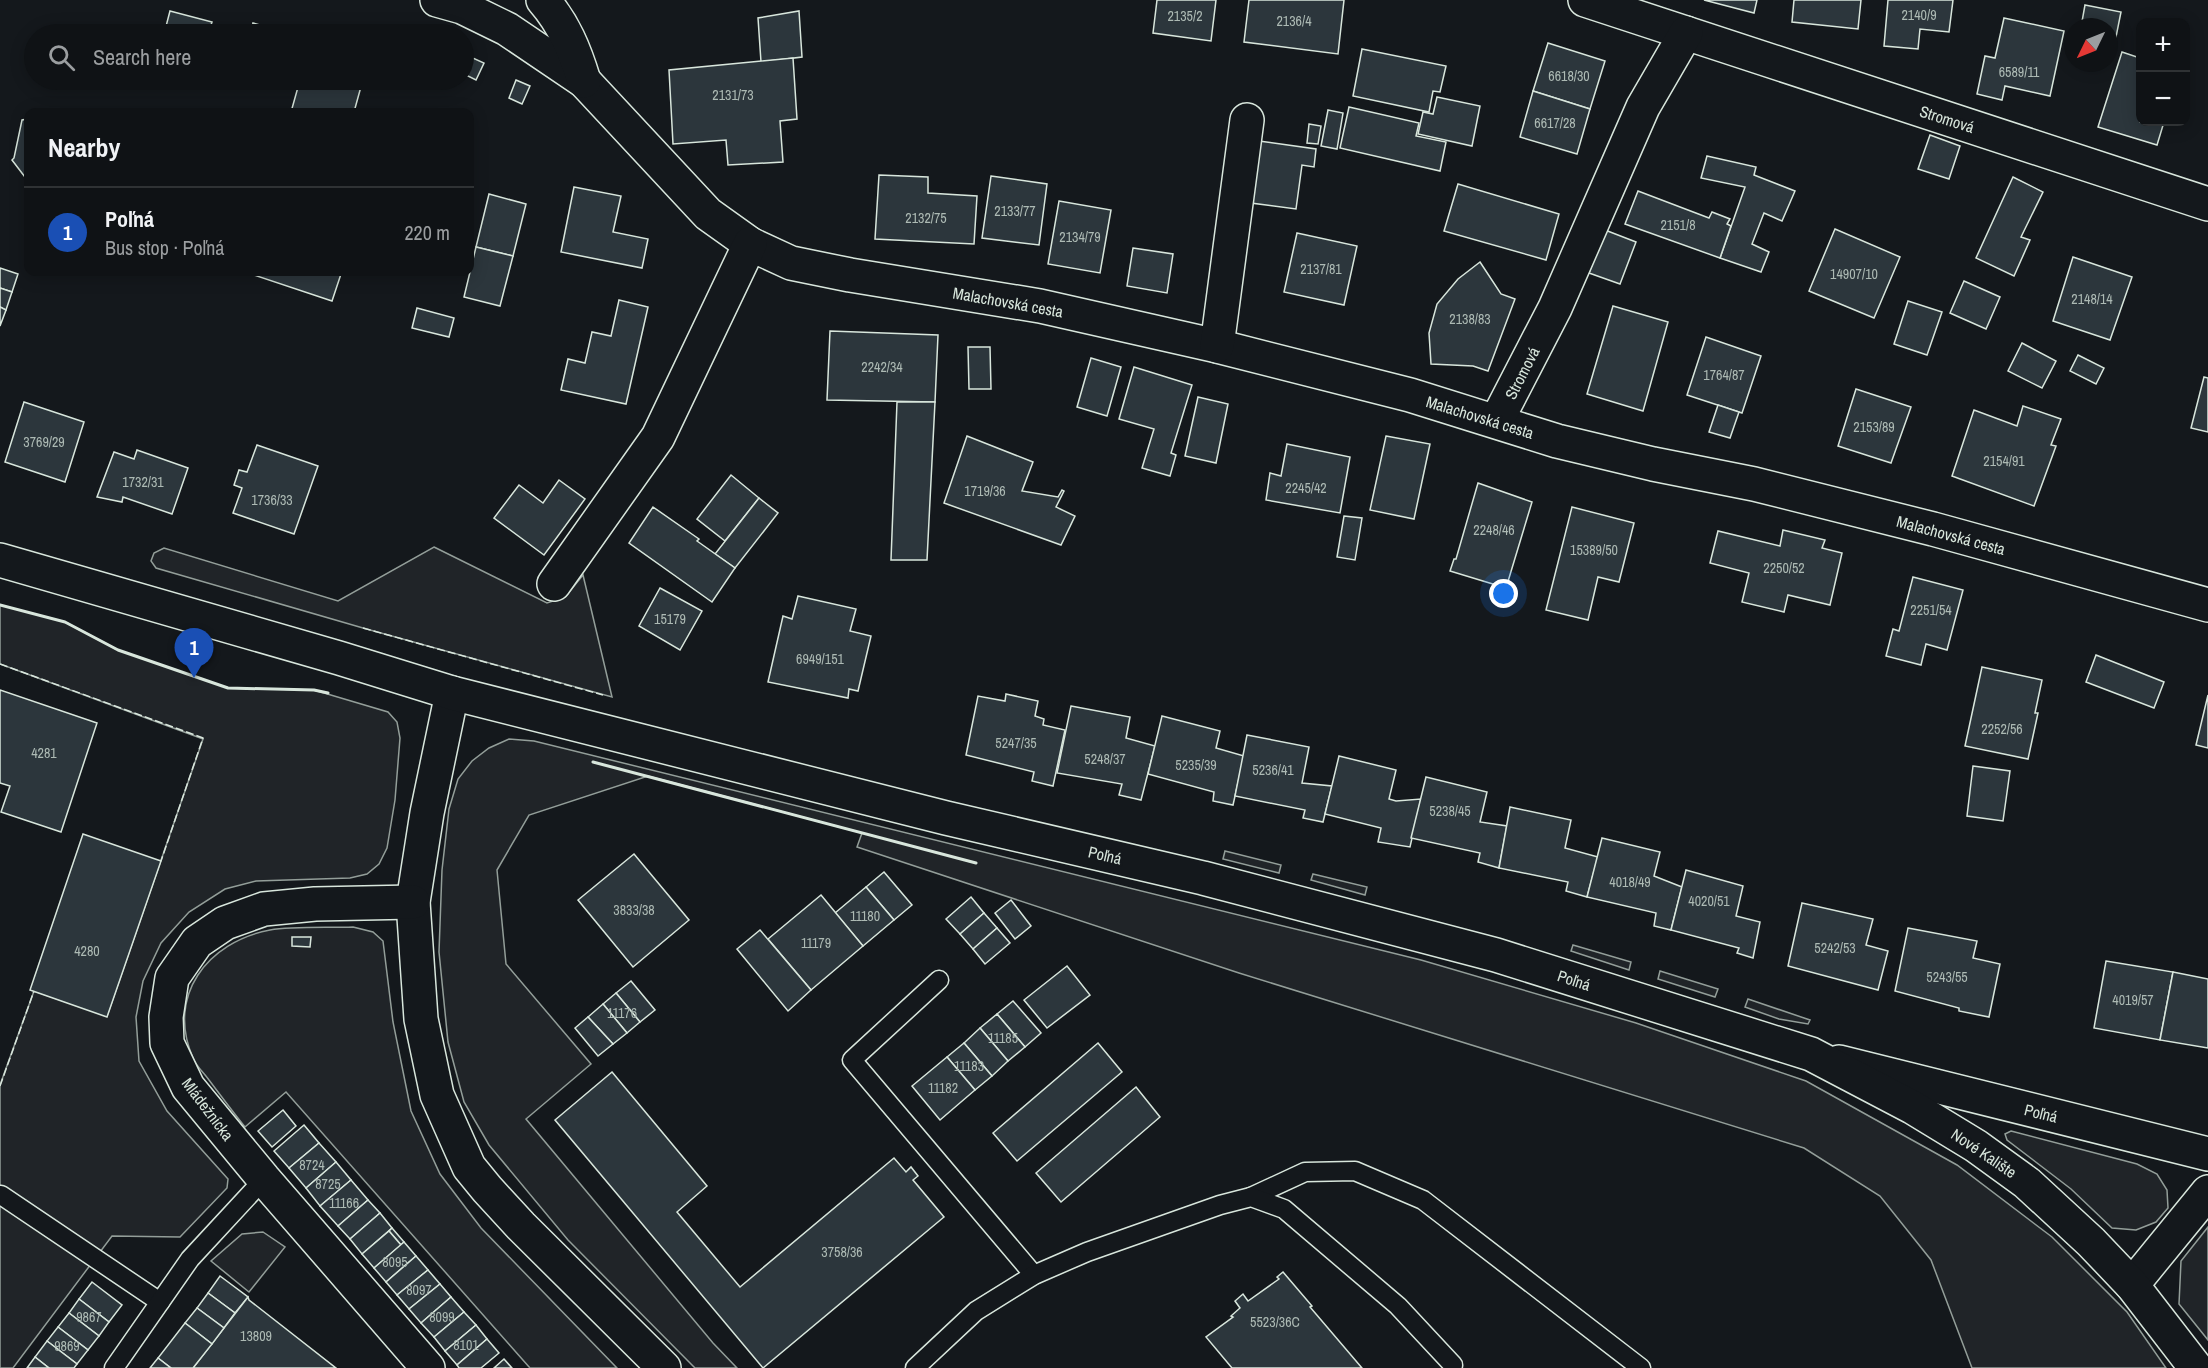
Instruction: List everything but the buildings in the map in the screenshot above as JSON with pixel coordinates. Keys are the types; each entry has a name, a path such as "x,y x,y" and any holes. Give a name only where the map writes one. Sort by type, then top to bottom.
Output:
{"street":[{"name":"Malachovská cesta","path":"437,0 462,7 507,29 584,81 708,214 750,244 791,263 1040,306 1217,346 1410,395 1497,420 1557,441 1788,492 1944,532 2208,605"},
{"name":"Malachovská cesta","path":"543,0 555,14 574,48 584,81"},
{"name":"Stromová","path":"1585,0 2208,204"},
{"name":"Stromová","path":"1497,420 1555,308 1643,107 1686,33"},
{"path":"1217,346 1247,120"},
{"path":"554,584 658,437 750,244"},
{"name":"Poľná","path":"0,560 452,693 946,818 1203,878 1473,949 1811,1054 2208,1154"},
{"path":"452,693 427,813 413,902 421,1019 437,1095 469,1167 521,1226 664,1368"},
{"name":"Mládežnícka","path":"413,902 315,904 264,909 225,923 197,942 172,978 166,1017 167,1043 189,1087 264,1179 428,1368"},
{"name":"Nové Kalište","path":"1811,1054 1912,1107 1976,1146 2027,1183 2091,1242 2132,1285 2196,1368"},
{"path":"2132,1285 2208,1192"}],"lane":[{"path":"939,980 852,1059 1034,1275"},
{"path":"915,1368 976,1311 1034,1275 1087,1251 1220,1205 1251,1197 1305,1172 1355,1171 1424,1200 1641,1368"},
{"path":"114,1368 190,1259 264,1179"},
{"path":"1,1195 160,1302"},
{"path":"1251,1197 1284,1209 1398,1306 1453,1365"}],"shaded area":[{"path":"434,547 547,603 565,597 583,575 612,697 156,568 151,561 154,553 164,548 338,601"},
{"path":"0,605 65,622 118,650 228,688 314,690 388,712 397,722 400,738 395,800 387,848 379,864 367,874 350,878 256,881 225,889 189,912 161,943 143,981 136,1017 139,1061 167,1111 228,1179 227,1188 180,1237 112,1236 13,1368 0,1368 0,1085 34,991 107,1016 203,739 0,664"},
{"path":"509,739 534,741 1421,960 1636,1023 1806,1081 1957,1165 2052,1237 2127,1312 2166,1368 1972,1368 1931,1260 1880,1196 1804,1148 1239,973 857,847 862,833 648,776 529,815 497,870 506,964 591,1064 526,1119 713,1343 737,1368 695,1368 568,1240 489,1145 464,1102 448,1042 439,952 442,870 449,809 458,779 472,761 489,748"},
{"path":"1225,851 1281,865 1279,873 1223,859"},
{"path":"1313,874 1367,887 1365,895 1311,880"},
{"path":"353,927 373,932 383,941 393,1022 411,1111 440,1174 481,1228 617,1368 530,1368 286,1092 245,1127 196,1064 186,1035 185,1014 189,993 198,975 211,959 228,946 247,936 270,930"},
{"path":"1573,945 1631,962 1629,970 1571,951"},
{"path":"1660,971 1718,989 1715,997 1658,979"},
{"path":"1748,999 1810,1020 1808,1024 1779,1019 1745,1007"},
{"path":"2011,1131 2137,1164 2157,1174 2167,1190 2168,1208 2156,1222 2136,1230 2112,1228 2071,1189 2007,1140 2005,1134"},
{"path":"2208,1227 2208,1340 2179,1304 2181,1261"},
{"path":"263,1232 285,1247 249,1292 211,1261 242,1234"}],"fence":[{"path":"363,628 603,695"},
{"path":"0,664 203,738 161,861"},
{"path":"0,1086 34,991"}],"wall":[{"path":"0,605 65,622 118,650 228,688 314,690 328,693"},
{"path":"593,762 976,863"}],"place":[{"name":"Poľná","path":"194,678"}]}
